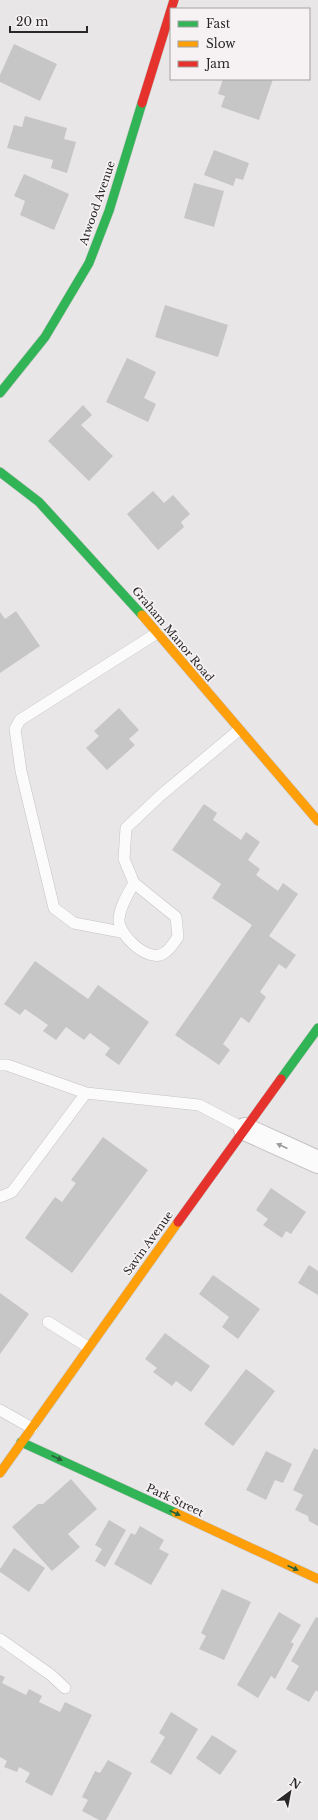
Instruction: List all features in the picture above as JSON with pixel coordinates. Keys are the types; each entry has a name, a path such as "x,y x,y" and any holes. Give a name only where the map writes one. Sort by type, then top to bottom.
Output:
{"street":[{"name":"Atwood Avenue","path":"0,393 45,337 89,263 109,211 170,13"},
{"name":"Graham Manor Road","path":"0,472 38,502 123,593 318,821"},
{"name":"Savin Avenue","path":"3,1463 22,1442 88,1347 318,1028"},
{"path":"245,1129 318,1162"},
{"name":"Park Street","path":"22,1442 318,1579"}],"lane":[{"path":"122,932 74,923 54,908 21,771 15,729 20,720 157,632"},
{"path":"134,883 123,903 119,920 122,932 141,951 156,956 164,953 178,937 176,917 134,883 124,859 126,828 160,795 239,730"},
{"path":"0,1066 7,1065 86,1093 200,1105 245,1129"},
{"path":"0,1197 12,1192 86,1093"},
{"path":"48,1322 88,1347"},
{"path":"0,1410 32,1428"},
{"path":"0,1639 51,1675 65,1688"}],"building":[{"path":"14,44 57,64 40,101 0,82 0,75"},
{"path":"223,80 273,80 259,120 221,107 225,96 218,94"},
{"path":"25,116 67,128 64,139 76,142 67,173 51,168 53,160 7,148 14,125 22,127"},
{"path":"214,150 249,163 243,180 236,178 233,186 204,175"},
{"path":"24,174 69,194 54,230 20,215 25,201 14,196"},
{"path":"194,183 224,191 214,227 184,218"},
{"path":"165,305 228,325 218,357 155,337"},
{"path":"127,358 156,372 144,398 156,404 148,422 106,402"},
{"path":"83,405 92,415 81,425 113,456 89,481 48,441"},
{"path":"153,491 164,503 173,495 190,514 181,522 184,527 158,550 127,514"},
{"path":"16,611 40,646 0,673 0,612 5,619"},
{"path":"119,708 139,730 129,739 135,745 107,770 86,748 99,736 94,731"},
{"path":"204,804 217,813 213,820 241,840 246,832 260,842 248,860 260,869 256,875 278,891 283,883 298,894 269,936 296,955 286,969 279,964 260,992 266,997 249,1023 241,1017 223,1044 230,1050 219,1065 175,1035 252,925 212,898 221,884 172,850"},
{"path":"35,961 88,999 98,985 149,1022 119,1065 105,1055 110,1048 90,1033 84,1040 66,1027 56,1040 43,1031 48,1025 25,1009 20,1015 4,1004"},
{"path":"103,1137 148,1170 72,1273 25,1238 55,1197 62,1202 76,1183 71,1180"},
{"path":"271,1188 306,1212 291,1234 286,1231 282,1238 263,1225 268,1219 256,1210"},
{"path":"309,1265 318,1271 318,1295 298,1283"},
{"path":"213,1275 260,1309 238,1339 222,1327 229,1317 199,1294"},
{"path":"0,1293 29,1314 0,1354"},
{"path":"165,1333 210,1366 191,1392 176,1381 172,1386 153,1372 157,1368 145,1359"},
{"path":"246,1369 275,1391 233,1446 204,1424"},
{"path":"314,1448 318,1450 318,1526 309,1521 308,1516 295,1510 303,1495 293,1490"},
{"path":"266,1451 292,1464 283,1483 275,1480 266,1500 246,1490"},
{"path":"71,1479 97,1509 68,1534 80,1547 52,1571 12,1527 38,1504 43,1504"},
{"path":"109,1520 126,1530 105,1567 95,1561 102,1549 95,1545"},
{"path":"140,1526 164,1540 159,1549 169,1554 151,1585 114,1564 131,1533 135,1535"},
{"path":"14,1548 45,1568 29,1592 0,1572 0,1569"},
{"path":"222,1589 251,1602 224,1660 199,1649 206,1636 201,1633"},
{"path":"279,1612 301,1625 291,1642 294,1644 275,1679 271,1676 258,1698 237,1685"},
{"path":"316,1617 318,1618 318,1692 316,1690 309,1702 286,1689 299,1666 291,1661"},
{"path":"0,1675 5,1677 2,1683 26,1695 29,1689 42,1696 39,1702 60,1712 65,1702 92,1715 52,1796 25,1782 30,1773 19,1767 17,1772 4,1767 7,1761 0,1757"},
{"path":"171,1712 198,1729 171,1775 150,1762 165,1737 159,1733"},
{"path":"212,1735 237,1751 220,1775 196,1758"},
{"path":"108,1760 132,1773 106,1820 99,1820 82,1811 88,1800 82,1797 95,1771 100,1773"}],"traffic: fast":[{"path":"0,393 45,337 89,263 109,211 142,103"},
{"path":"0,472 39,502 142,615"},
{"path":"281,1079 318,1028"},
{"path":"21,1442 176,1513"}],"traffic: slow":[{"path":"142,615 318,821"},
{"path":"0,1473 178,1222"},
{"path":"176,1513 318,1579"}],"traffic: jam":[{"path":"172,8 174,0"},
{"path":"142,103 170,13"},
{"path":"178,1222 281,1079"}]}
